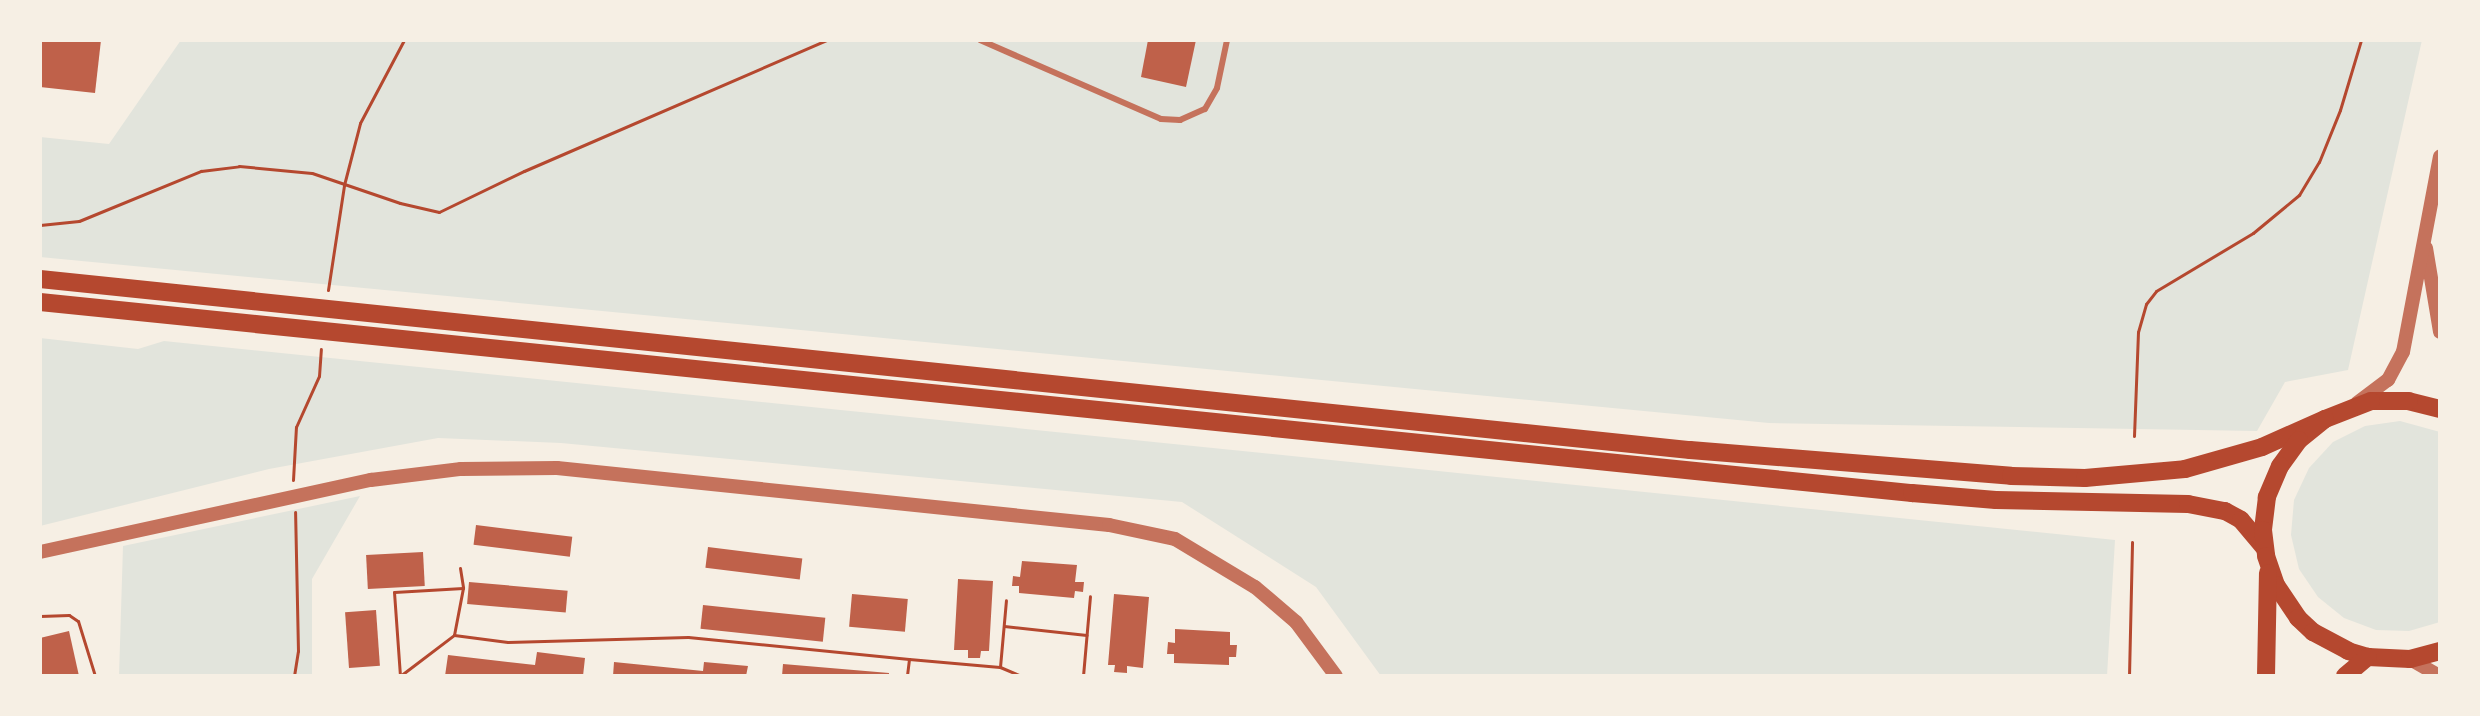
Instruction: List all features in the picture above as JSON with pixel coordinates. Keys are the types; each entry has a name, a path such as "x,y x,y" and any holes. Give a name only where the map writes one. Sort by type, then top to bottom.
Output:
{"highway":[{"path":"40,279 1690,450 1996,475 2085,478 2185,469 2249,452 2353,406 2390,400 2440,409"},
{"path":"40,302 1912,493 1996,500 2188,504 2233,516 2253,531 2264,547"},
{"path":"2325,419 2299,440 2276,474 2264,514 2264,547 2269,567 2286,603 2305,625 2329,643 2368,657 2410,659 2440,651"},
{"path":"2266,676 2269,567"},
{"path":"2345,676 2368,657"}],"street":[{"path":"2353,406 2388,380 2398,366 2408,331 2440,156"},
{"path":"2424,236 2440,332"},
{"path":"40,552 371,480 461,469 557,468 1109,525 1175,539 1255,587 1296,622 1336,676"},
{"path":"2410,659 2440,676"}],"lane":[{"path":"980,40 1161,119 1180,120 1205,109 1217,88 1227,40"}],"path":[{"path":"327,293 344,185 360,123 404,40"},
{"path":"40,225 79,221 201,171 270,167 312,173 439,212 524,171 827,40"},
{"path":"2134,436 2138,332 2146,304 2156,291 2265,225 2299,195 2319,162 2340,110 2361,40"},
{"path":"292,468 296,427 319,376"},
{"path":"294,676 298,651 296,514"},
{"path":"2129,676 2132,542"},
{"path":"399,676 454,635 463,588 460,568"},
{"path":"399,676 394,592 463,588"},
{"path":"1083,676 1090,596"},
{"path":"1000,667 1006,600"},
{"path":"40,616 69,615 78,621 95,676"},
{"path":"1004,626 1087,635"},
{"path":"454,635 508,642 688,637 1000,667 1021,676"},
{"path":"907,676 909,659"}],"shaded area":[{"path":"181,40 2422,40 2348,370 2285,382 2257,431 1769,423 40,257 40,137 109,144"},
{"path":"40,338 138,349 164,341 2115,540 2107,676 1381,676 1316,587 1182,502 561,443 438,438 269,469 40,526"},
{"path":"2400,421 2440,432 2440,622 2409,631 2376,630 2344,618 2318,597 2299,569 2291,535 2294,500 2309,468 2333,442 2365,426"},
{"path":"360,496 312,579 312,676 119,676 123,546"}],"building":[{"path":"40,40 101,40 95,93 40,87"},
{"path":"1148,40 1196,40 1186,87 1141,77"},
{"path":"476,525 572,537 570,557 474,545"},
{"path":"708,547 802,559 800,579 705,568"},
{"path":"423,552 425,586 368,589 366,555"},
{"path":"1022,561 1077,565 1075,582 1084,582 1083,592 1075,591 1074,598 1019,593 1019,586 1012,586 1013,576 1020,577"},
{"path":"958,579 993,581 989,651 981,651 980,658 968,658 968,650 954,650"},
{"path":"469,582 568,591 566,613 467,604"},
{"path":"852,594 908,599 905,632 849,627"},
{"path":"1114,594 1149,597 1143,668 1127,666 1127,673 1114,672 1115,665 1108,665"},
{"path":"703,605 825,618 823,642 700,629"},
{"path":"376,610 380,666 349,668 345,612"},
{"path":"1175,629 1230,632 1230,645 1237,645 1236,657 1229,657 1229,665 1174,663 1174,654 1167,654 1168,642 1175,643"},
{"path":"69,631 79,676 40,676 40,638"},
{"path":"537,652 585,658 583,676 445,676 448,655 535,665"},
{"path":"614,662 703,671 704,662 748,666 746,676 613,676"},
{"path":"783,664 889,673 889,676 782,676"}]}
